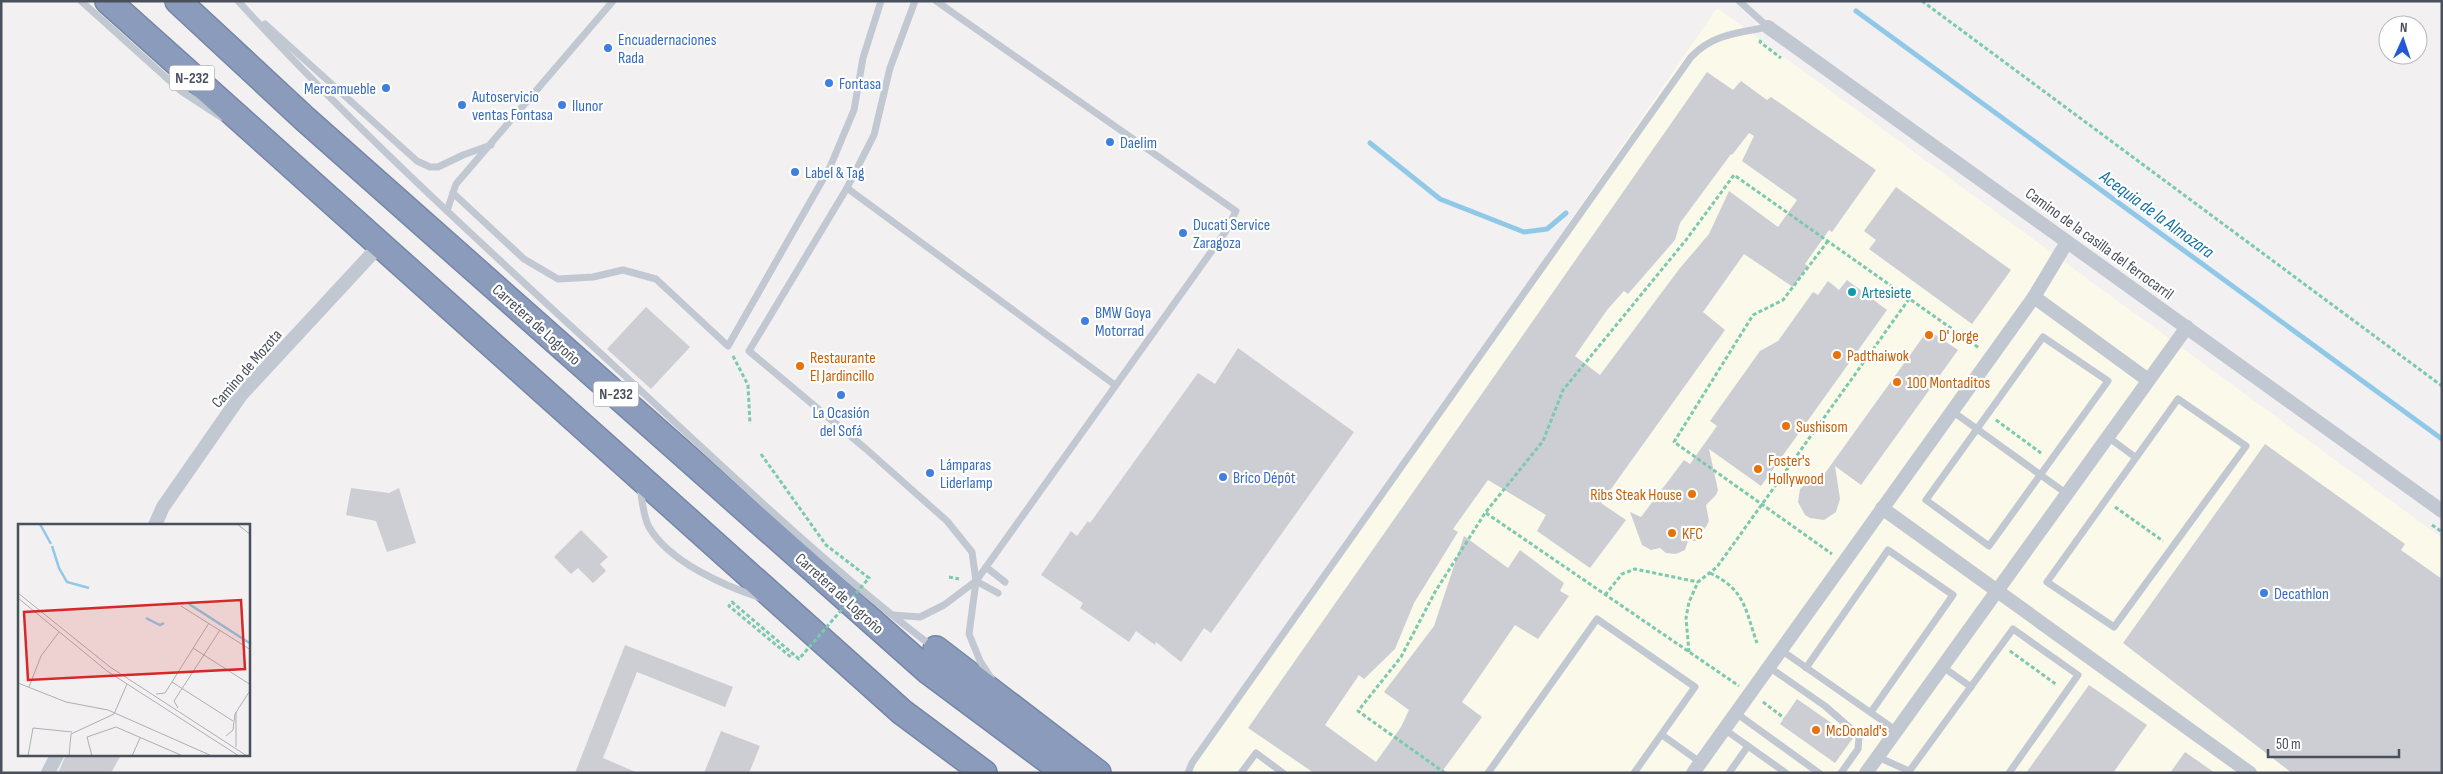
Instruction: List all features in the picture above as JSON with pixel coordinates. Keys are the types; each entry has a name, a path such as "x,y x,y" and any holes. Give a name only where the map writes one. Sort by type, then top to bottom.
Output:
{"highway":[{"name":"N-232","path":"108,1 902,712 984,773"},
{"name":"Carretera de Logroño","path":"178,1 305,119 928,671 1065,773"},
{"path":"936,649 1098,773"}],"street":[{"name":"Camino de la casilla del ferrocarril","path":"1768,27 2442,511"},
{"path":"1696,768 1992,357 2034,297 2068,242"},
{"name":"Camino de Mozota","path":"155,524 163,507 241,395 380,246"},
{"path":"2034,297 2148,380"},
{"path":"1866,773 2187,327"},
{"path":"1882,508 2250,773"},
{"path":"48,773 56,756"}],"lane":[{"path":"81,1 180,91 228,122"},
{"path":"239,1 417,161 430,167 438,167 491,145"},
{"path":"239,1 288,56 448,211 747,488 892,615 936,649 995,685 1058,732"},
{"path":"448,211 456,184 613,1"},
{"path":"453,193 524,258 558,279 593,277 622,270 656,279 728,346 830,167 854,110 863,58 881,1"},
{"path":"915,1 890,68 874,135 847,188 749,351 866,449 947,521 972,552 976,581 969,634 980,661 995,685"},
{"path":"892,615 920,617 944,605 976,581 1226,231 1236,211 936,1"},
{"name":"Camino de la casilla del ferrocarril","path":"1739,1 1768,27"},
{"path":"1188,773 1192,763 1691,57 1709,41 1721,36 1768,27"},
{"path":"236,127 276,153"},
{"path":"847,188 1115,385"},
{"path":"2044,337 2108,381 1989,546 1926,500 1977,429 2044,337"},
{"path":"2178,399 2246,446 2114,627 2047,582 2135,457 2178,399"},
{"path":"1952,411 2067,494"},
{"path":"2108,437 2135,457"},
{"path":"638,476 646,518 657,539 692,567 716,580 734,589 782,605"},
{"path":"1806,668 1888,550 1909,564 1953,595 1870,712"},
{"path":"986,568 1005,582"},
{"path":"976,581 998,593"},
{"path":"1488,773 1597,619 1695,687 1634,773"},
{"path":"1878,757 1908,772 2013,629 2078,675 2009,773"},
{"path":"1781,650 1897,731"},
{"path":"1769,667 1825,706 1859,738 1858,749 1841,773"},
{"path":"1943,667 1971,686"},
{"path":"1736,713 1819,773"},
{"path":"1724,730 1786,773"},
{"path":"1662,735 1696,768"},
{"path":"1729,773 1748,746"},
{"path":"1241,773 1256,753 1283,773"}],"path":[{"path":"1922,1 2442,386"},
{"path":"1445,773 1358,712 1401,657 1435,592 1486,513 1543,441 1563,390 1686,240 1734,175 1992,357"},
{"path":"1828,241 1783,300 1753,315 1674,442 1832,554"},
{"path":"1690,652 1686,618 1694,588 1698,582 1710,573 1762,504 1909,299"},
{"path":"728,346 748,385 750,424"},
{"path":"761,454 826,545 869,578 799,659 732,602 729,606 792,658"},
{"path":"1486,513 1742,687"},
{"path":"1606,595 1622,574 1635,569 1698,582"},
{"path":"1710,573 1729,583 1742,599 1750,617 1757,643"},
{"path":"1758,699 1784,718"}],"shaded area":[{"path":"1717,8 2442,538 2442,773 1190,773"}],"building":[{"path":"1707,72 1733,90 1741,81 1767,100 1771,97 1876,170 1832,232 1829,230 1805,264 1808,266 1793,287 1744,254 1703,312 1725,330 1601,503 1626,520 1590,568 1537,531 1546,515 1488,480 1453,529 1458,532 1414,603 1395,649 1364,679 1359,675 1325,725 1376,762 1401,727 1409,710 1384,692 1434,626 1464,536 1508,568 1520,550 1564,583 1560,591 1569,596 1538,639 1515,625 1462,702 1482,717 1441,773 1314,773 1248,728","holes":["1749,133 1754,136 1742,161 1797,200 1778,227 1729,191 1709,234 1680,268 1600,375 1575,356 1607,310 1624,291 1628,294 1675,240 1680,223 1731,154"]},
{"path":"1896,187 2011,270 1972,324 1869,249 1876,240 1864,231"},
{"path":"1847,280 1887,310 1761,486 1709,449 1718,490 1716,495 1706,505 1709,521 1706,527 1699,534 1696,541 1688,541 1685,550 1676,554 1666,553 1660,548 1651,550 1642,545 1630,512 1641,517 1684,460 1690,464 1717,426 1710,421 1760,351 1778,341 1813,292 1818,295 1828,281 1839,290"},
{"path":"646,307 690,347 651,389 607,349"},
{"path":"1928,330 1958,350 1861,485 1835,466 1840,499 1836,512 1824,520 1810,518 1805,515 1798,502 1800,489 1810,480 1823,476"},
{"name":"Brico Dépôt","path":"1238,348 1354,432 1211,633 1204,628 1181,662 1156,642 1155,645 1136,631 1129,642 1080,608 1083,603 1041,575 1071,531 1077,536 1088,521 1090,523 1198,373 1215,384"},
{"name":"Decathlon","path":"2265,444 2405,544 2401,550 2442,579 2442,773 2292,773 2123,643"},
{"path":"351,488 389,493 399,488 416,543 387,552 376,521 346,515"},
{"path":"581,530 608,557 600,564 606,571 593,583 578,568 571,574 554,557"},
{"path":"625,645 733,687 725,707 637,672 603,758 638,773 575,773"},
{"path":"2089,685 2147,725 2113,773 2026,773"},
{"name":"McDonald's","path":"1797,699 1853,738 1835,763 1780,724"},
{"path":"721,731 760,746 749,773 704,773"},
{"path":"2185,752 2215,773 2170,773"},
{"path":"66,756 120,756 111,773 58,773"}],"waterway":[{"name":"Acequia de la Almozara","path":"1856,11 2442,439"},
{"name":"Acequia de la Almozara","path":"1370,143 1440,199 1524,232 1547,229 1566,213"}],"place":[{"name":"Encuadernaciones Rada","path":"608,48"},
{"name":"Fontasa","path":"829,83"},
{"name":"Mercamueble","path":"386,88"},
{"name":"Autoservicio ventas Fontasa","path":"462,105"},
{"name":"Ilunor","path":"562,105"},
{"name":"Daelim","path":"1110,142"},
{"name":"Label & Tag","path":"795,172"},
{"name":"Ducati Service Zaragoza","path":"1183,233"},
{"name":"Artesiete","path":"1852,292"},
{"name":"BMW Goya Motorrad","path":"1085,321"},
{"name":"D' Jorge","path":"1929,335"},
{"name":"Padthaiwok","path":"1837,355"},
{"name":"Restaurante El Jardincillo","path":"800,366"},
{"name":"100 Montaditos","path":"1897,382"},
{"name":"La Ocasión del Sofá","path":"841,395"},
{"name":"Sushisom","path":"1786,426"},
{"name":"Foster's Hollywood","path":"1758,469"},
{"name":"Lámparas Liderlamp","path":"930,473"},
{"name":"Brico Dépôt","path":"1223,477"},
{"name":"Ribs Steak House","path":"1692,494"},
{"name":"KFC","path":"1672,533"},
{"name":"Decathlon","path":"2264,593"},
{"name":"McDonald's","path":"1816,730"}]}
